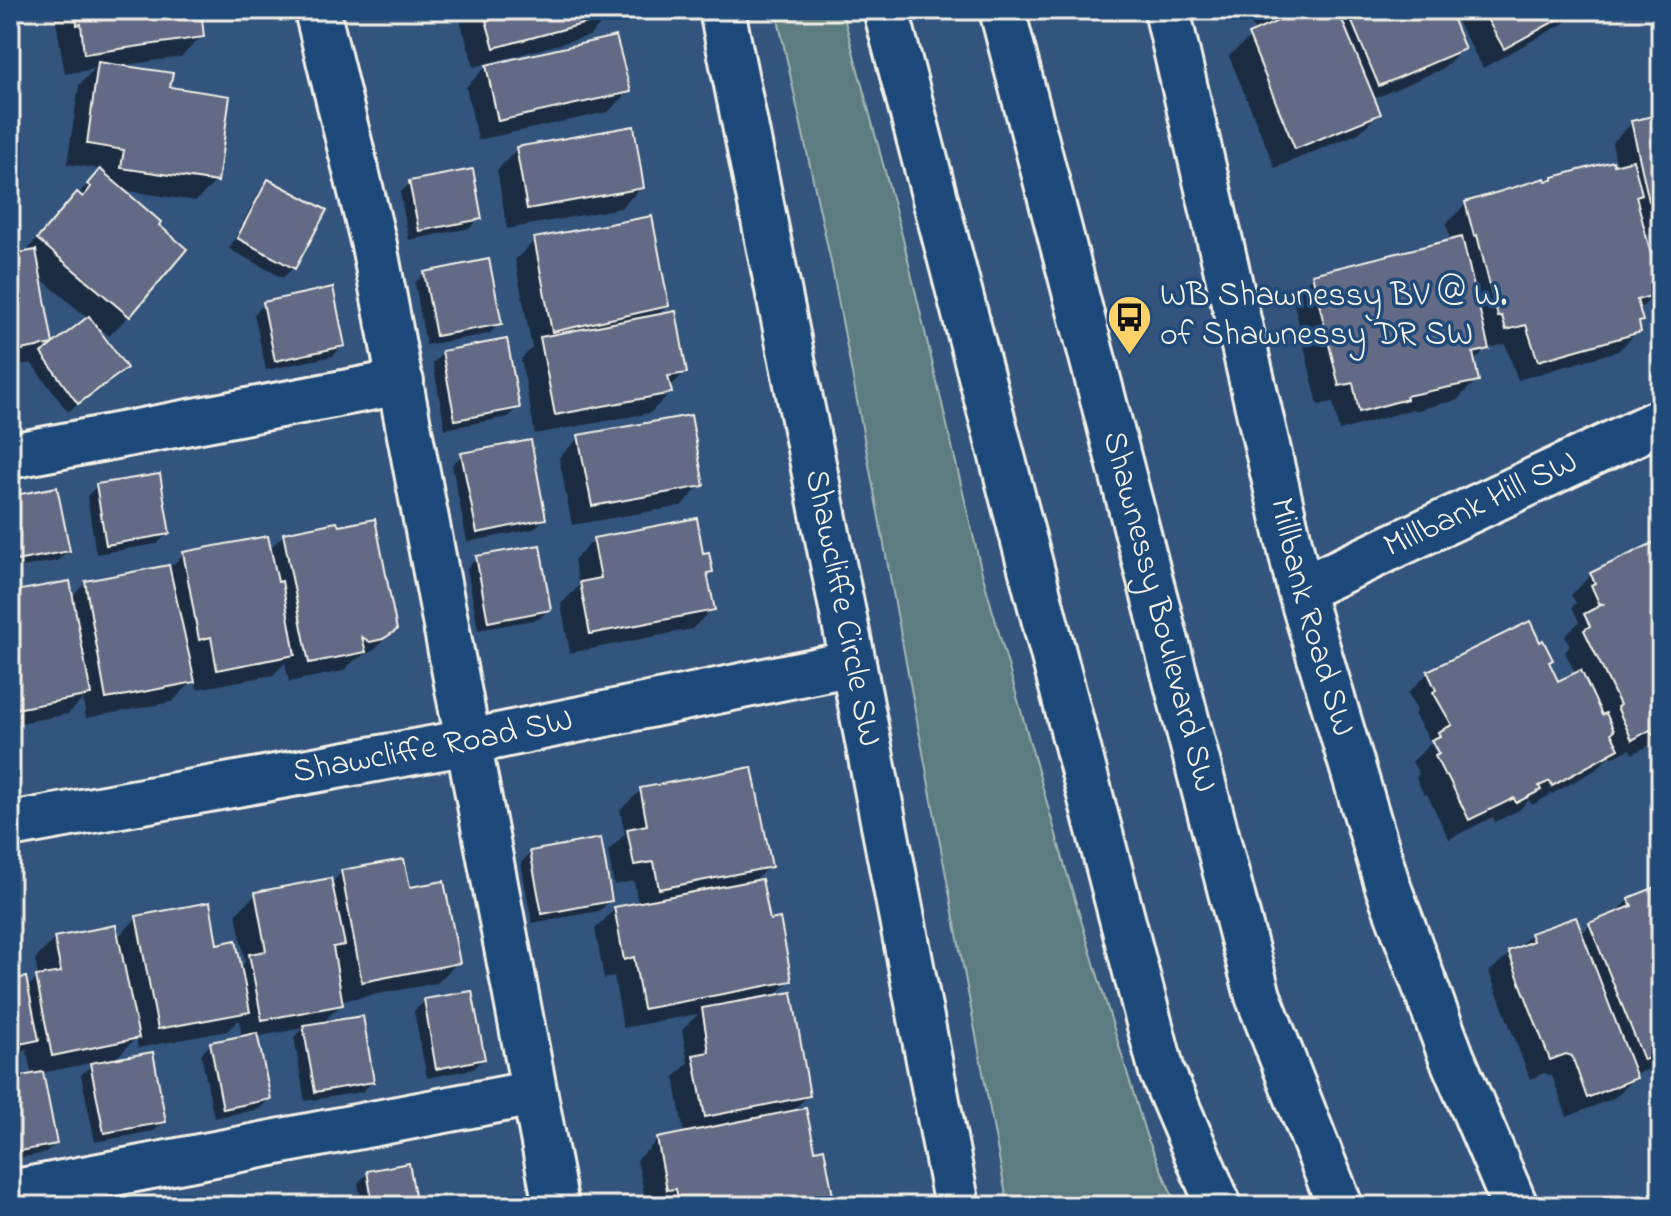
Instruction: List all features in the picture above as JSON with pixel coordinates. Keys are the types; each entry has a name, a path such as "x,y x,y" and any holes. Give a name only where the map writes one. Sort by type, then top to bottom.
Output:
{"street":[{"path":"317,10 374,245 556,1206"},
{"name":"Shawcliffe Circle SW","path":"722,10 853,663 957,1206"},
{"path":"886,10 1162,1072 1219,1206"},
{"name":"Shawnessy Boulevard SW","path":"1002,10 1258,996 1340,1206"},
{"name":"Millbank Road SW","path":"1167,10 1300,590 1388,887 1452,1058 1515,1206"},
{"path":"10,456 401,382"},
{"name":"Millbank Hill SW","path":"1300,590 1661,421"},
{"name":"Shawcliffe Road SW","path":"10,825 469,742 853,663"},
{"path":"10,1193 534,1093"}],"green space":[{"path":"776,10 842,10 903,239 982,573 1068,877 1146,1135 1177,1206 1008,1206 831,262"}],"building":[{"path":"76,10 201,10 204,37 84,54 81,24 77,25"},
{"path":"483,10 610,10 612,16 494,48"},
{"path":"1274,10 1338,10 1381,114 1295,149 1248,34 1278,21"},
{"path":"1347,10 1449,10 1465,49 1379,86"},
{"path":"1482,10 1575,10 1504,49"},
{"path":"616,36 631,92 498,121 486,65"},
{"path":"98,62 173,73 170,87 230,96 218,182 121,168 124,150 87,144"},
{"path":"1661,114 1661,216 1656,217 1652,200 1649,201 1631,121"},
{"path":"634,126 644,188 527,209 516,147"},
{"path":"1633,160 1642,194 1636,196 1657,278 1652,279 1657,294 1637,300 1643,321 1639,322 1641,332 1538,361 1526,325 1506,330 1502,316 1498,317 1477,235 1474,236 1465,202 1613,161 1614,165"},
{"path":"100,169 187,249 130,317 37,239 77,192 83,197 91,187 87,184"},
{"path":"473,169 482,219 419,231 409,181"},
{"path":"268,179 327,210 295,269 237,238"},
{"path":"652,216 669,306 552,332 534,238"},
{"path":"10,221 13,221 19,253 36,250 53,344 10,352"},
{"path":"1462,237 1489,349 1473,353 1479,381 1406,396 1407,399 1359,412 1353,383 1339,386 1312,274"},
{"path":"489,259 502,324 436,336 424,272"},
{"path":"333,287 345,346 275,361 263,302"},
{"path":"676,311 687,373 668,376 672,393 555,415 540,337"},
{"path":"89,316 127,368 78,404 41,353"},
{"path":"507,339 520,408 455,420 442,351"},
{"path":"691,415 704,486 592,506 578,435"},
{"path":"531,440 546,519 477,533 461,453"},
{"path":"160,474 170,534 106,545 96,484"},
{"path":"57,487 70,551 10,562 10,496"},
{"path":"697,518 703,553 709,552 713,572 707,573 715,610 590,634 580,582 601,578 593,538"},
{"path":"375,519 397,630 383,639 370,642 362,637 366,652 309,663 283,533 337,522 339,526"},
{"path":"268,536 278,582 282,581 295,655 217,670 211,637 199,640 183,552"},
{"path":"1661,539 1661,731 1653,735 1650,730 1632,740 1617,707 1620,705 1584,630 1590,626 1584,614 1603,604 1599,603 1591,585 1595,583 1590,573"},
{"path":"540,545 551,610 488,622 476,556"},
{"path":"169,565 195,682 106,699 85,581"},
{"path":"70,581 91,695 10,710 10,586 16,591"},
{"path":"1530,621 1553,660 1549,662 1558,681 1581,670 1602,715 1606,713 1619,749 1552,786 1550,781 1539,786 1541,790 1516,803 1514,798 1469,820 1435,756 1439,754 1431,740 1440,736 1438,732 1452,725 1433,692 1436,690 1427,671"},
{"path":"752,767 772,867 659,889 654,862 634,865 627,829 647,825 640,788"},
{"path":"601,838 612,901 542,914 530,851"},
{"path":"404,859 410,887 444,881 460,963 362,982 341,870"},
{"path":"331,878 345,945 333,947 343,1005 262,1020 249,954 266,951 255,892"},
{"path":"762,879 770,920 780,918 792,981 643,1009 634,957 624,960 614,907"},
{"path":"1661,885 1661,1053 1644,1060 1589,923 1632,906 1628,898"},
{"path":"210,902 217,944 236,940 250,1012 158,1029 136,916"},
{"path":"1576,917 1637,1078 1587,1098 1572,1056 1566,1054 1550,1060 1508,951 1533,941 1530,933"},
{"path":"116,925 139,1038 52,1056 36,976 61,972 54,937"},
{"path":"26,977 39,1040 10,1046 10,980"},
{"path":"472,991 485,1059 436,1069 424,999"},
{"path":"792,992 810,1096 705,1117 693,1055 709,1052 702,1008"},
{"path":"363,1016 374,1082 315,1092 303,1025"},
{"path":"257,1033 271,1099 223,1109 210,1042"},
{"path":"153,1052 166,1122 104,1133 90,1063"},
{"path":"43,1072 57,1144 10,1153 10,1078"},
{"path":"806,1108 815,1150 824,1148 835,1206 680,1206 676,1189 667,1190 657,1138"},
{"path":"409,1163 417,1206 373,1206 367,1171"},
{"path":"231,1196 232,1206 186,1206 186,1204"}],"place":[{"name":"WB Shawnessy BV @ W. of Shawnessy DR SW","path":"1129,356"}]}
